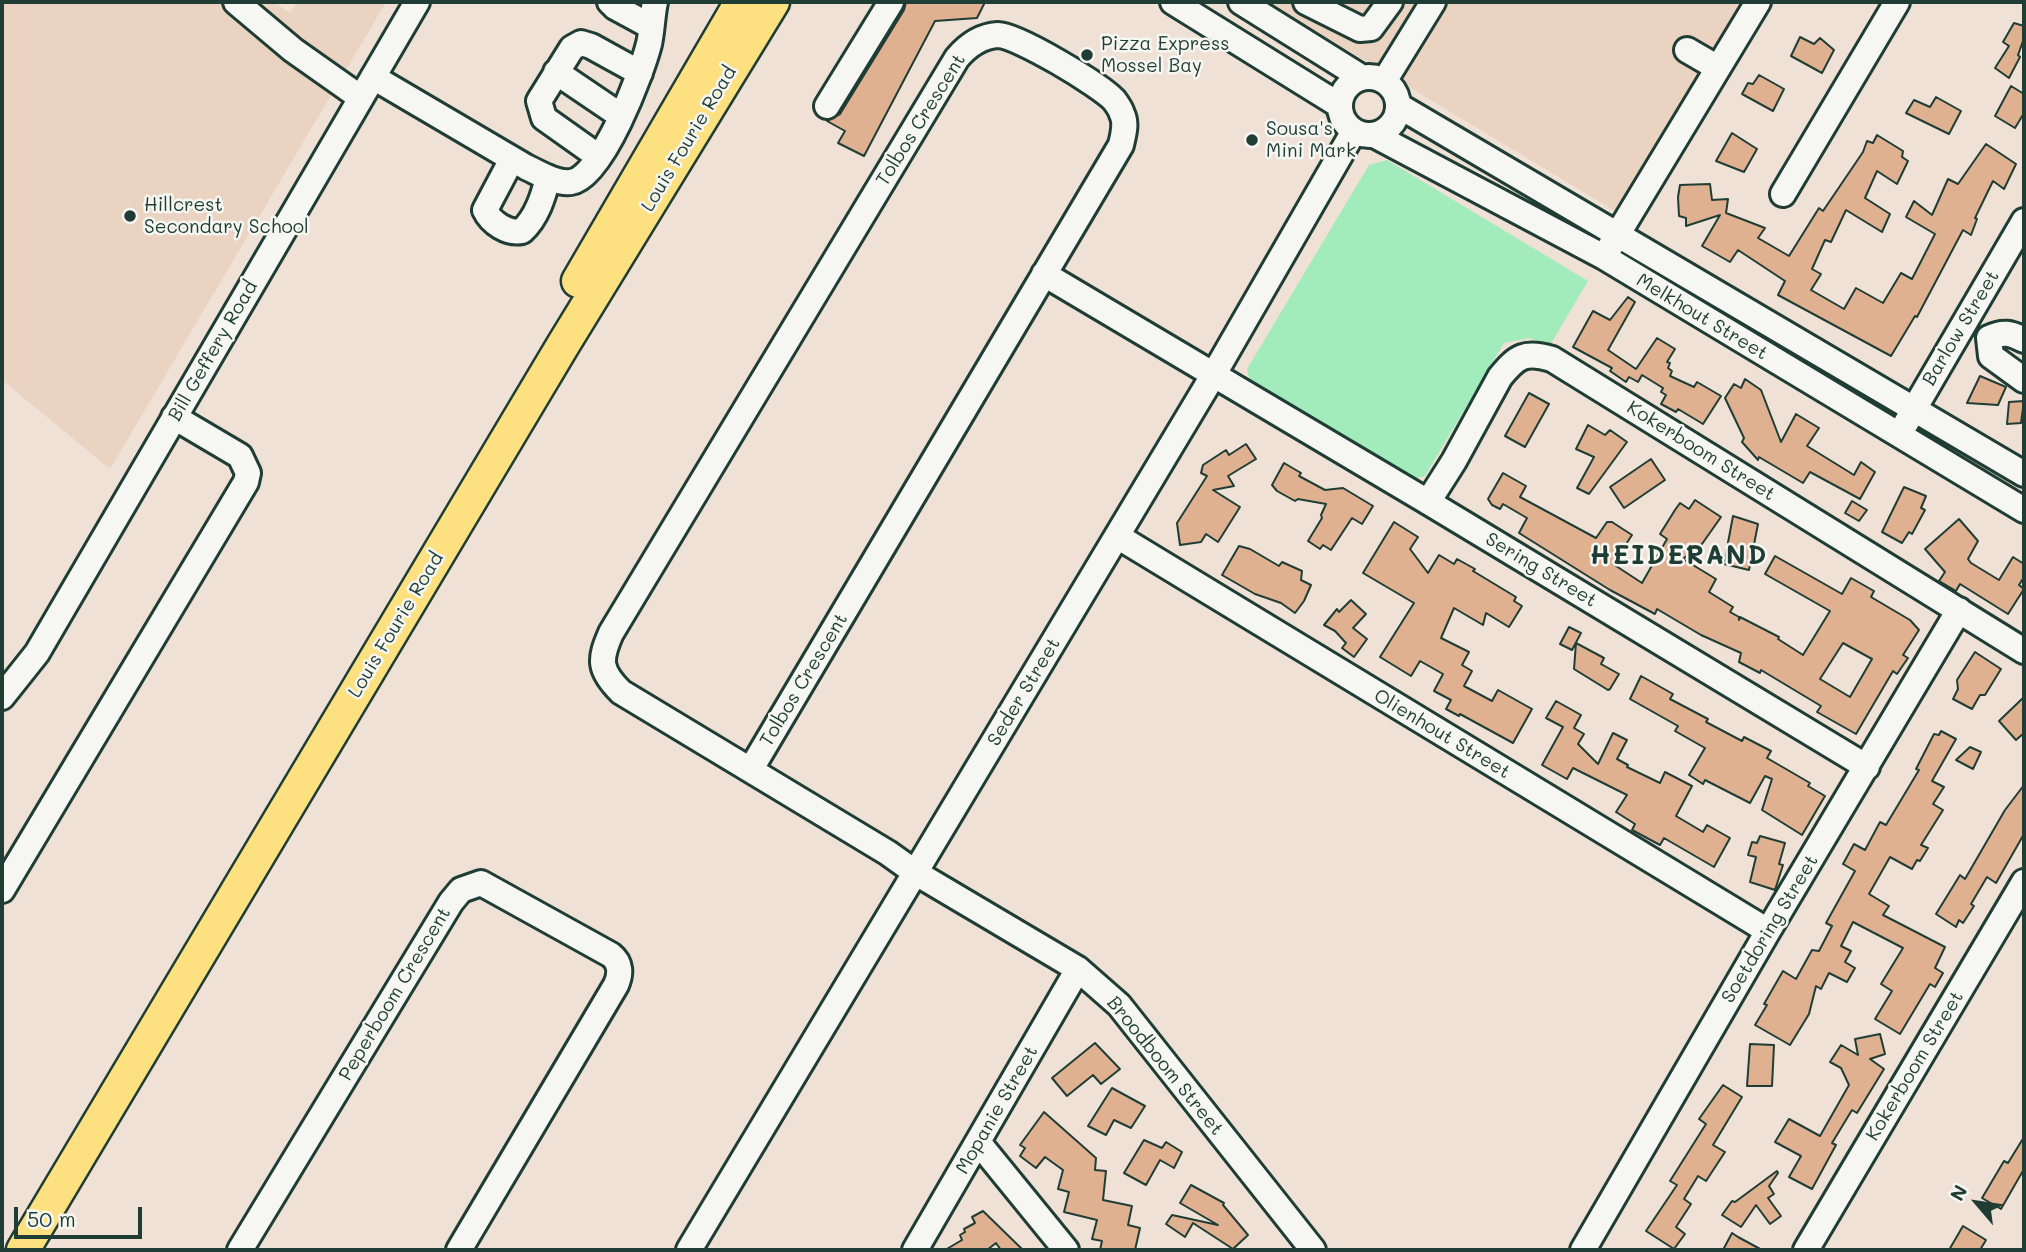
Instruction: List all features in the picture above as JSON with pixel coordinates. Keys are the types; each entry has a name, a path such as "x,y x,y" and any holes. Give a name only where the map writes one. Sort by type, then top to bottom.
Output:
{"main road":[{"name":"Louis Fourie Road","path":"2,1243 547,334 741,2"},
{"name":"Louis Fourie Road","path":"23,1250 563,345 773,2"}],"street":[{"path":"236,2 293,50 361,98"},
{"name":"Bill Geffery Road","path":"2,697 37,653 418,2"},
{"path":"373,77 548,178 569,183 579,180 607,147 640,73 649,42 653,14 615,7 610,2"},
{"path":"827,106 891,2"},
{"path":"1173,2 1339,105"},
{"path":"1241,2 1373,78 1392,87 1399,106 1391,125 1364,133 1341,115 1341,95 1347,86 1373,78 1433,2"},
{"path":"1306,2 1334,8 1360,30 1371,28 1390,2"},
{"path":"1604,257 1758,2"},
{"path":"1783,194 1897,2"},
{"name":"Tolbos Crescent","path":"751,769 1121,145 1125,131 1124,117 1115,100 1091,82 1011,37 986,37 971,43 957,58 611,633 601,658 607,675 621,692 888,853 916,873"},
{"path":"599,157 547,122 540,112 539,101 572,48 581,43 640,73"},
{"path":"1687,50 1718,68"},
{"path":"556,72 621,116"},
{"name":"Melkhout Street","path":"1399,106 1622,226 1912,410 2024,474"},
{"name":"Melkhout Street","path":"1364,133 1604,257 2024,510"},
{"name":"Seder Street","path":"689,1250 1214,374 1364,133"},
{"path":"512,159 485,211 494,222 509,231 522,231 531,223 544,195 548,178"},
{"name":"Barlow Street","path":"1899,436 2024,221"},
{"name":"Sering Street","path":"1044,274 1867,767"},
{"path":"1965,321 1989,338 1991,356 2024,380"},
{"path":"1989,338 2010,332 2024,340"},
{"name":"Kokerboom Street","path":"1428,502 1500,377 1509,365 1522,356 1538,355 1552,359 2024,651"},
{"path":"2,890 246,482 248,473 240,456 174,417"},
{"name":"Olienhout Street","path":"1117,536 1768,931"},
{"name":"Soetdoring Street","path":"1583,1250 1959,610"},
{"name":"Broodboom Street","path":"916,873 1078,969 1119,1005 1313,1250"},
{"name":"Kokerboom Street","path":"1806,1250 2024,882"},
{"name":"Peperboom Crescent","path":"240,1250 451,902 461,890 481,883 611,956 619,965 620,972 616,985 459,1250"},
{"name":"Mopanie Street","path":"915,1250 1078,969"},
{"path":"978,1142 1066,1250"}],"shaded area":[{"name":"Hillcrest Secondary School","path":"2,2 274,2 290,13 297,2 386,2 110,469 2,380"},
{"path":"1268,2 1768,2 1635,223"}],"green space":[{"path":"1387,160 1588,281 1549,347 1530,338 1504,343 1425,476 1408,480 1251,387 1247,369 1369,165"}],"building":[{"path":"906,2 985,2 977,18 935,21 864,156 838,143 845,131 827,121 840,114 904,10"},
{"path":"2014,23 2024,26 2024,38 2018,55 2020,57 2009,78 1995,68 2009,46 2003,42"},
{"path":"1800,37 1814,44 1820,38 1834,50 1822,73 1791,56"},
{"path":"1759,75 1784,89 1773,111 1742,94 1748,83 1753,84"},
{"path":"2011,86 2024,94 2024,113 2015,128 1995,116"},
{"path":"1936,97 1961,111 1949,134 1906,113 1914,100 1930,107"},
{"path":"1732,133 1757,149 1744,172 1716,161"},
{"path":"1877,135 1903,151 1902,157 1908,161 1897,184 1877,171 1865,198 1890,214 1882,232 1846,210 1831,242 1825,240 1812,269 1821,274 1811,290 1844,309 1856,288 1883,303 1901,273 1912,279 1935,234 1906,217 1914,201 1932,215 1948,179 1958,184 1986,144 2016,164 2004,189 1993,181 1975,218 1977,219 1971,235 1963,230 1917,317 1915,316 1891,356 1778,295 1785,281 1738,250 1730,262 1702,246 1720,215 1686,226 1686,218 1679,216 1680,185 1710,184 1712,200 1728,199 1726,213 1765,228 1758,238 1789,256 1819,208 1823,211 1863,152 1867,141 1873,143"},
{"path":"1628,297 1635,302 1608,350 1636,369 1657,338 1675,349 1667,362 1670,363 1668,368 1672,371 1670,376 1694,387 1697,382 1721,396 1703,424 1678,409 1676,412 1661,404 1666,395 1661,392 1663,388 1642,375 1638,382 1629,377 1626,382 1610,371 1612,368 1573,347 1593,311 1610,320"},
{"path":"1980,376 2006,387 1998,405 1967,403"},
{"path":"1745,379 1761,390 1781,442 1796,414 1819,428 1807,446 1854,475 1861,462 1875,472 1860,499 1810,472 1803,483 1759,457 1758,460 1742,442 1744,438 1725,398 1734,384 1741,388"},
{"path":"1529,393 1549,404 1525,447 1505,436"},
{"path":"2024,401 2021,423 2007,424 2009,402"},
{"path":"1588,425 1605,435 1610,430 1627,442 1589,494 1577,488 1594,457 1576,449"},
{"path":"1246,444 1256,459 1228,476 1234,486 1213,490 1240,507 1218,542 1206,534 1201,542 1180,545 1177,523 1207,476 1201,473 1203,465 1226,450 1229,455"},
{"path":"1651,459 1665,480 1624,508 1610,487"},
{"path":"1284,463 1301,473 1299,476 1325,490 1343,488 1373,506 1362,524 1352,518 1331,550 1323,545 1320,549 1308,541 1322,518 1326,504 1298,499 1295,501 1277,491 1272,485"},
{"path":"1503,473 1526,486 1520,497 1596,538 1607,522 1612,522 1632,535 1613,564 1642,583 1667,539 1660,534 1675,510 1680,503 1689,509 1695,500 1721,517 1702,544 1683,559 1716,579 1709,592 1733,607 1730,612 1739,617 1739,620 1740,617 1779,637 1778,639 1803,655 1830,611 1765,574 1775,556 1842,594 1851,578 1874,591 1871,597 1910,620 1919,630 1903,655 1908,658 1897,674 1893,671 1856,734 1817,712 1821,706 1761,670 1760,673 1739,662 1741,653 1701,635 1657,609 1655,614 1610,590 1519,533 1527,518 1503,504 1500,509 1488,499","holes":["1843,643 1872,659 1850,697 1820,679"]},
{"path":"1904,487 1926,496 1921,508 1925,510 1912,534 1909,532 1902,543 1882,532"},
{"path":"1852,501 1867,510 1859,521 1845,513"},
{"path":"1733,516 1758,524 1749,570 1724,564"},
{"path":"1959,519 1978,541 1968,559 1971,563 1999,580 2013,557 2024,564 2024,577 2019,585 2024,589 2008,614 1960,584 1956,591 1939,581 1945,572 1925,549"},
{"path":"1394,522 1418,537 1410,549 1428,573 1439,555 1454,564 1457,559 1516,597 1514,601 1522,606 1509,627 1486,613 1483,625 1454,608 1441,638 1469,652 1462,665 1472,671 1464,686 1492,701 1498,690 1532,709 1513,743 1446,709 1451,700 1434,691 1443,674 1420,661 1411,676 1380,657 1414,603 1363,573"},
{"path":"1239,546 1250,549 1279,566 1282,562 1302,571 1301,580 1311,585 1295,613 1281,603 1255,594 1222,575"},
{"path":"1351,600 1366,614 1353,628 1367,639 1354,657 1342,648 1346,643 1335,631 1324,625 1337,609 1339,612"},
{"path":"1569,627 1581,633 1572,650 1560,644"},
{"path":"1576,643 1604,658 1601,664 1619,674 1610,689 1574,669"},
{"path":"1975,652 2001,669 1985,695 1980,695 1972,709 1953,699 1958,689 1957,680"},
{"path":"1641,676 1673,694 1670,699 1708,719 1706,722 1742,741 1744,737 1771,751 1767,758 1810,783 1808,786 1825,796 1802,835 1762,810 1772,779 1765,776 1750,803 1705,780 1703,784 1689,775 1705,748 1675,731 1678,726 1630,699"},
{"path":"2024,697 2024,733 2016,740 1999,721"},
{"path":"1556,701 1581,715 1574,728 1584,734 1578,744 1598,764 1613,733 1627,740 1617,759 1628,765 1627,767 1660,783 1665,772 1692,786 1676,816 1703,832 1707,825 1730,838 1714,867 1664,838 1660,845 1632,830 1635,824 1616,812 1627,795 1573,768 1567,779 1542,765 1563,727 1546,718"},
{"path":"1941,731 1956,739 1932,781 1944,787 1933,804 1943,810 1921,845 1928,848 1912,869 1890,857 1869,894 1889,906 1883,915 1945,947 1935,968 1943,973 1935,987 1930,984 1900,1034 1875,1019 1892,991 1881,984 1903,948 1853,922 1841,946 1851,951 1845,962 1855,968 1847,982 1829,973 1821,989 1816,986 1809,1014 1790,1045 1755,1025 1767,1005 1764,1004 1783,971 1796,979 1812,950 1819,951 1832,926 1826,923 1855,871 1843,864 1854,844 1865,850 1880,822 1886,825 1919,770 1916,769 1934,734 1939,735"},
{"path":"1970,747 1981,752 1973,769 1956,760"},
{"path":"2024,785 2024,834 1996,883 1987,877 1971,904 1974,906 1963,923 1959,920 1956,927 1936,914 1960,875 1965,879 2005,810"},
{"path":"1760,836 1785,843 1779,864 1783,865 1775,890 1750,882 1756,857 1748,855 1752,842 1757,843"},
{"path":"1880,1034 1885,1054 1870,1059 1884,1069 1857,1113 1852,1110 1832,1143 1836,1145 1812,1189 1789,1177 1801,1156 1775,1142 1789,1119 1820,1136 1849,1085 1841,1068 1830,1062 1841,1045 1858,1055 1855,1039"},
{"path":"1095,1043 1120,1069 1101,1084 1093,1075 1067,1096 1052,1078"},
{"path":"1750,1044 1774,1045 1772,1086 1747,1086"},
{"path":"1723,1085 1742,1097 1713,1145 1725,1152 1706,1181 1698,1176 1684,1199 1691,1204 1676,1227 1685,1234 1674,1249 1646,1231 1677,1185 1670,1181 1706,1124 1699,1119"},
{"path":"1112,1088 1145,1106 1131,1128 1114,1120 1106,1135 1088,1126"},
{"path":"1044,1112 1096,1158 1095,1170 1106,1171 1103,1200 1132,1206 1128,1225 1140,1228 1135,1250 1100,1250 1102,1241 1092,1239 1097,1220 1064,1212 1069,1192 1058,1189 1063,1170 1045,1157 1036,1168 1020,1156 1025,1148 1020,1145"},
{"path":"2024,1137 2024,1169 2001,1209 1982,1198 2004,1161 2008,1163"},
{"path":"1144,1140 1162,1148 1166,1142 1182,1152 1174,1168 1160,1160 1146,1185 1124,1173"},
{"path":"1777,1171 1769,1186 1774,1194 1768,1198 1781,1216 1770,1224 1756,1205 1741,1227 1722,1215 1732,1201 1735,1202"},
{"path":"1191,1185 1224,1203 1248,1235 1233,1249 1193,1223 1185,1237 1166,1224 1172,1215 1218,1225 1180,1203"},
{"path":"983,1211 1023,1250 1001,1250 996,1243 987,1250 945,1250 962,1240 960,1235 965,1232 964,1229 975,1223 972,1217"},
{"path":"1963,1226 1986,1240 1980,1250 1949,1250"},
{"path":"1732,1233 1738,1237 1762,1250 1723,1250"}],"place":[{"name":"Pizza Express Mossel Bay","path":"1087,55"},
{"name":"Sousa's Mini Mark","path":"1252,140"},
{"name":"Hillcrest Secondary School","path":"130,216"}],"district":[{"name":"HEIDERAND","path":"1679,556"}]}
